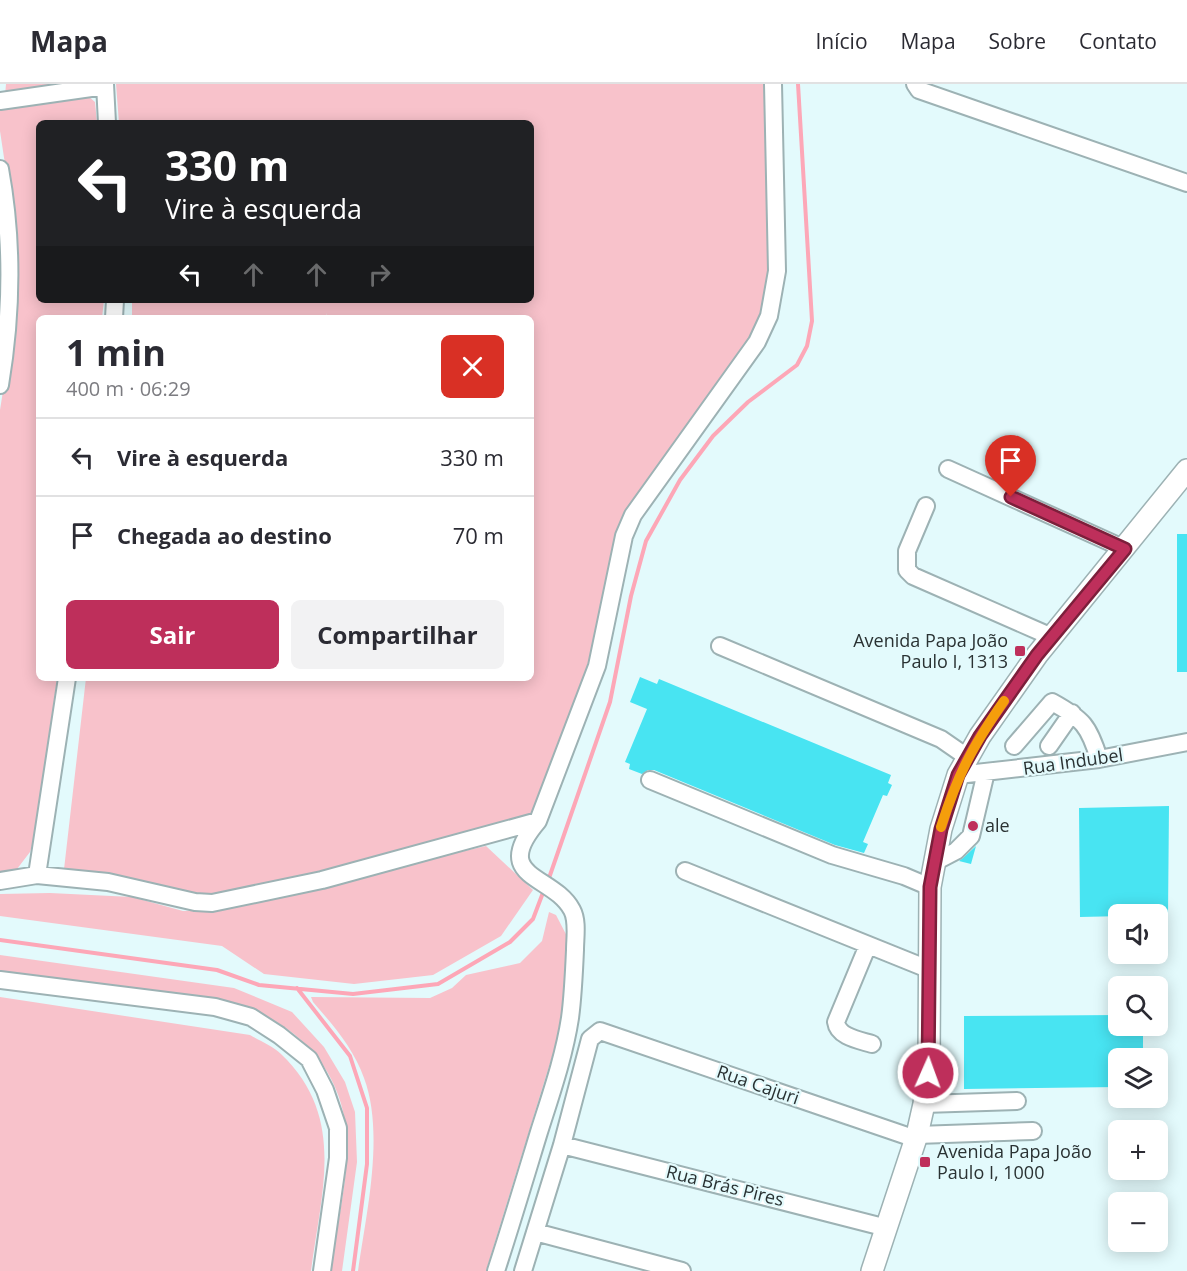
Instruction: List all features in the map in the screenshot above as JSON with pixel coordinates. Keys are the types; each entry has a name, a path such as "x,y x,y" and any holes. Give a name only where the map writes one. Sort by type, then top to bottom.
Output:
{"main road":[{"path":"872,1271 916,1137 924,1104 929,1060 930,887 933,863 962,766 1052,637 1187,470"}],"street":[{"path":"496,1271 561,1060 570,1017 576,929 573,912 562,895 532,878 523,865 520,854 525,837 538,821 597,666 624,536 633,515 757,342 769,316 777,271 773,84"},
{"path":"915,84 919,90 1187,183"},
{"path":"0,101 105,85 106,120"},
{"path":"0,169 9,239 10,297 7,346 0,385"},
{"path":"948,469 1125,549"},
{"path":"926,506 907,551 907,570 913,576 1052,637"},
{"path":"720,646 941,739 962,766"},
{"path":"38,875 67,681"},
{"path":"1014,746 1052,702 1072,713 1090,731 1099,759"},
{"path":"1049,746 1072,713"},
{"name":"Rua Indubel","path":"962,766 986,772 1099,759 1187,742"},
{"path":"933,863 956,851 971,836 986,772"},
{"path":"650,780 832,855 904,876 930,887"},
{"path":"0,881 38,875 108,882 195,902 212,903 322,880 538,821"},
{"path":"685,871 928,969"},
{"path":"868,945 837,1022 837,1029 872,1044"},
{"path":"0,980 214,1007 251,1017 279,1035 309,1059 325,1090 338,1128 338,1158 322,1271"},
{"name":"Rua Cajuri","path":"562,1145 590,1039 600,1031 916,1137"},
{"path":"924,1104 1017,1101"},
{"path":"916,1137 1033,1131"},
{"path":"523,1271 562,1145"},
{"name":"Rua Brás Pires","path":"562,1145 887,1228"},
{"path":"535,1232 682,1271"}],"shaded area":[{"path":"6,84 71,84 5,96"},
{"path":"116,84 773,84 769,316 633,515 597,666 538,821 212,903 63,878 86,681 534,681 534,315 326,315 327,313 326,315 132,315 132,303 534,303 534,120 119,120"},
{"path":"88,96 95,102 97,120 36,120 36,303 104,303 102,315 36,315 36,681 57,681 38,827 30,852 17,869 0,872 0,410 10,346 8,184 0,131 0,110 3,106"},
{"path":"486,846 533,890 501,936 433,975 354,984 264,974 222,946 0,916 0,894 50,893 132,897 183,911 210,910"},
{"path":"549,912 556,915 569,940 563,1021 486,1271 358,1271 372,1174 373,1124 370,1100 355,1057 311,997 430,998 452,988 466,975 520,963 542,941"},
{"path":"0,955 234,988 292,1012 324,1047 345,1082 355,1112 357,1162 342,1271 330,1271 347,1157 345,1121 340,1099 331,1079 307,1046 273,1020 233,1003 0,971"},
{"path":"0,997 250,1035 278,1051 302,1078 315,1103 322,1130 323,1184 311,1271 0,1271"}],"building":[{"path":"1177,534 1187,534 1187,672 1177,672"},
{"path":"640,677 657,684 659,679 891,775 888,783 892,785 887,796 883,795 863,842 868,844 864,853 835,845 654,770 648,770 642,774 629,769 630,764 625,762 647,709 630,702"},
{"path":"1169,806 1168,915 1168,904 1108,904 1108,916 1080,917 1079,808"},
{"path":"976,846 971,864 959,861 963,858"},
{"path":"1108,1015 1108,1036 1143,1036 1143,1048 1108,1048 1108,1087 964,1089 964,1016"}],"waterway":[{"path":"548,881 610,702 631,596 646,541 680,480 713,436 748,402 797,365 807,346 812,321 798,84"},
{"path":"0,940 217,970 259,985 353,994 438,984 510,942 533,919 544,890"},
{"path":"297,988 350,1056 367,1108 367,1164 353,1271"}],"slow traffic":[{"path":"941,827 958,775 980,736 1004,701"}],"place":[{"name":"Avenida Papa João Paulo I, 1313","path":"1020,651"},
{"name":"ale","path":"973,826"},
{"name":"Avenida Papa João Paulo I, 1000","path":"925,1162"}],"route":[{"path":"928,1073 930,887 941,829 958,775 980,736 1037,655 1125,549 1011,497"}]}
